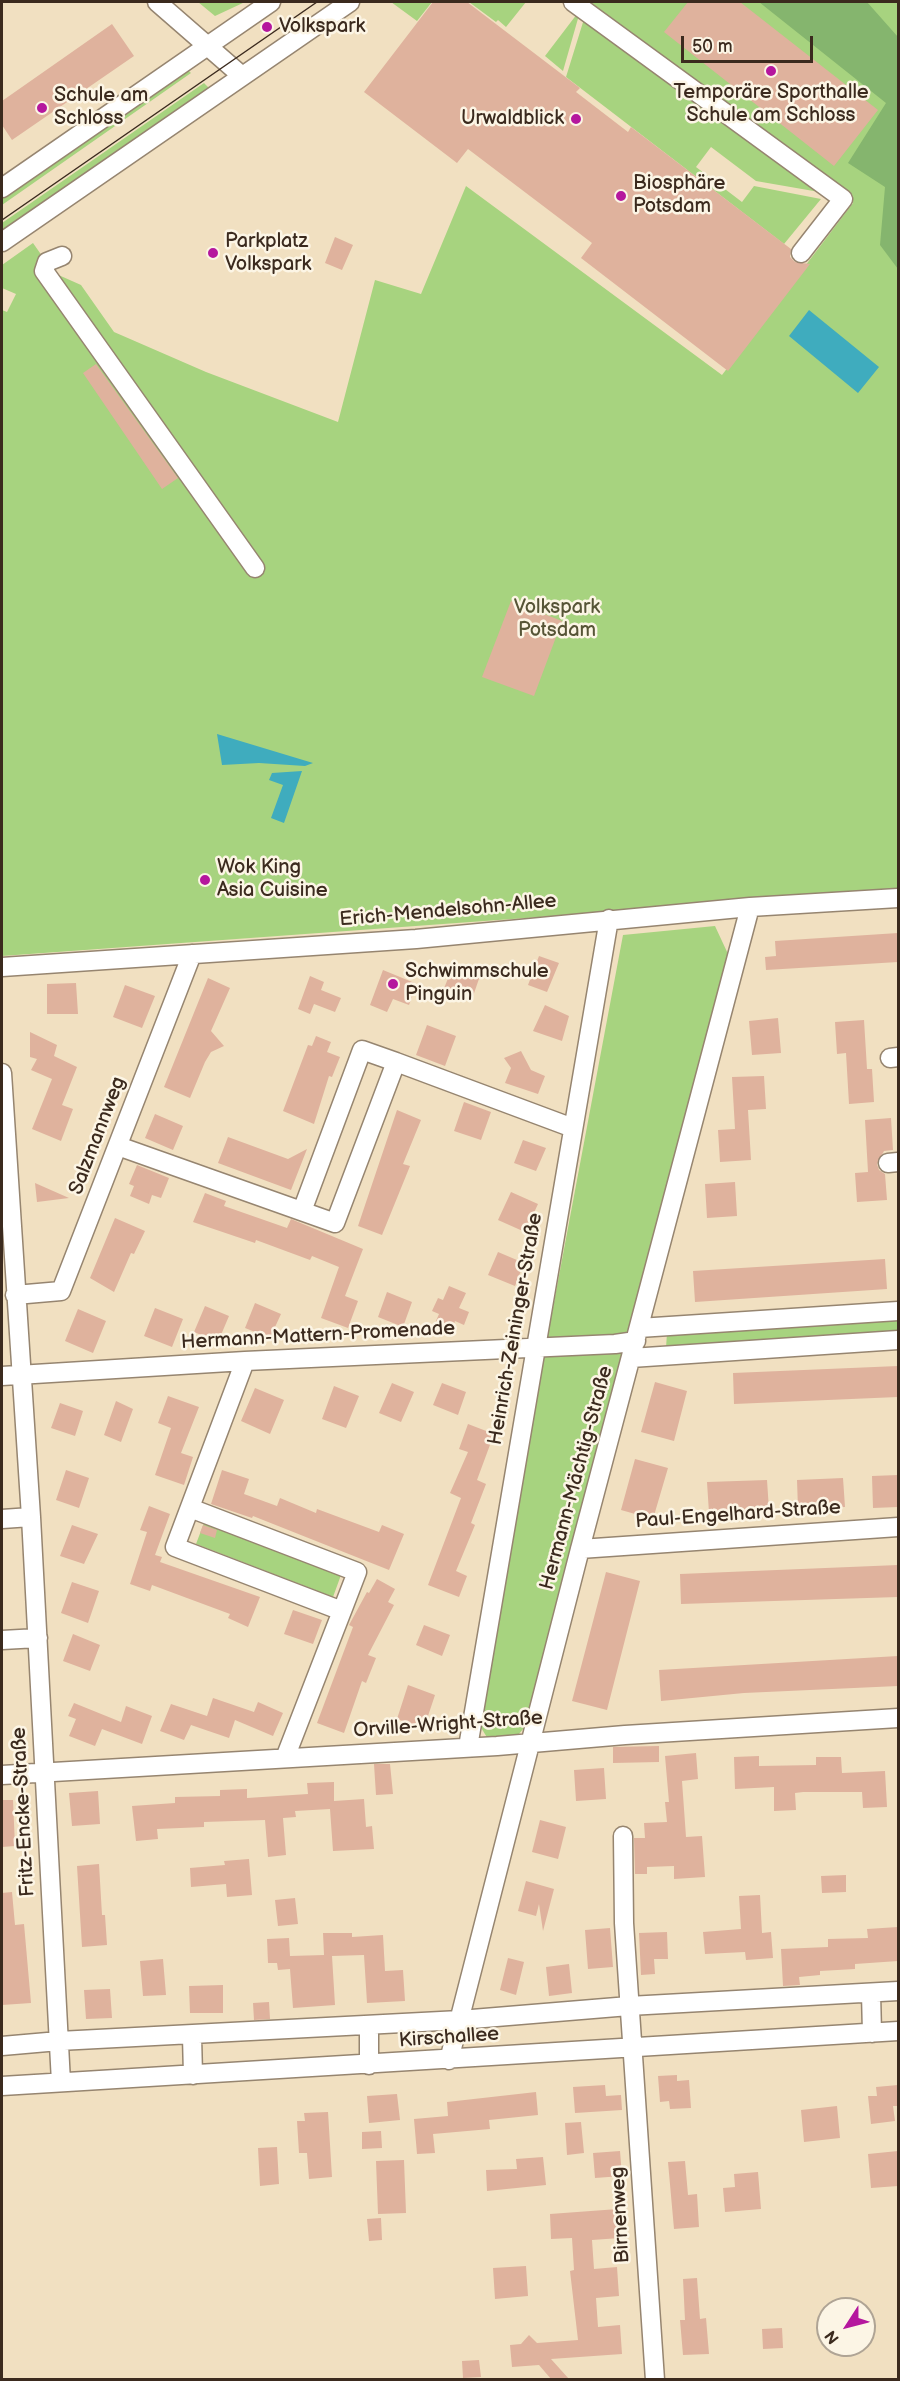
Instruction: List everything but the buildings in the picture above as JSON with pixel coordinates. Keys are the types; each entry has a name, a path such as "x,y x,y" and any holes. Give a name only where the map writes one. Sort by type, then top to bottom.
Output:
{"street":[{"path":"157,2 242,76"},
{"path":"2,188 271,2"},
{"path":"2,242 350,2"},
{"path":"573,2 843,200 801,253"},
{"path":"62,256 47,262 44,271 255,568"},
{"name":"Erich-Mendelsohn-Allee","path":"2,967 416,939 750,907 898,898"},
{"name":"Hermann-Mächtig-Straße","path":"449,2060 580,1549 750,907"},
{"name":"Heinrich-Zeininger-Straße","path":"468,1748 609,919"},
{"name":"Salzmannweg","path":"15,1294 61,1291 192,954"},
{"path":"302,1211 362,1050 573,1128"},
{"path":"118,1146 335,1223 396,1062"},
{"name":"Fritz-Encke-Straße","path":"2,1073 6,1212 15,1294 31,1517 61,2082"},
{"name":"Hermann-Mattern-Promenade","path":"635,1342 898,1311"},
{"name":"Hermann-Mattern-Promenade","path":"2,1376 245,1361 635,1342 898,1340"},
{"path":"245,1361 175,1547 342,1611"},
{"path":"190,1508 357,1572 285,1758"},
{"path":"2,1518 31,1517"},
{"name":"Paul-Engelhard-Straße","path":"580,1549 898,1527"},
{"path":"2,1640 38,1638"},
{"name":"Orville-Wright-Straße","path":"2,1775 468,1748 898,1718"},
{"name":"Birnenweg","path":"623,1836 622,1871 629,2006 634,2048 655,2379"},
{"path":"2,2046 460,2020 629,2006 898,1991"},
{"path":"871,1993 872,2033"},
{"path":"369,2025 369,2065"},
{"name":"Kirschallee","path":"2,2086 898,2031"},
{"path":"192,2036 193,2075"}],"green space":[{"path":"198,2 245,2 215,16"},
{"path":"391,2 432,2 417,21"},
{"path":"469,2 526,2 506,27"},
{"name":"Volkspark Potsdam","path":"576,2 898,2 898,891 2,956 2,310 7,312 16,294 2,288 2,265 33,243 54,273 81,285 114,332 206,372 338,422 375,280 421,294 466,186 722,375 853,203"},
{"path":"759,2 867,2 898,37 898,269 880,245 885,187 848,163 886,103"},
{"path":"577,14 579,15 563,71 545,56"},
{"path":"584,19 825,193 756,181 711,147 696,167 742,202 754,186 821,199 784,244 566,77"},
{"path":"186,68 191,73 2,205 2,196"},
{"path":"204,83 209,88 2,232 2,223"},
{"path":"715,926 728,954 530,1721 518,1735 488,1739 480,1726 549,1329 623,935"},
{"path":"898,1319 898,1334 666,1348 667,1333"},
{"path":"204,1523 341,1575 333,1597 196,1544"}],"water":[{"path":"809,310 879,367 858,393 789,336"},
{"path":"217,734 313,763 305,766 259,763 222,765"},
{"path":"302,771 284,823 271,818 283,785 269,780 272,773"}],"tram line":[{"path":"2,220 317,2"}],"place":[{"name":"Volkspark","path":"267,27"},
{"name":"Temporäre Sporthalle Schule am Schloss","path":"771,71"},
{"name":"Schule am Schloss","path":"42,108"},
{"name":"Urwaldblick","path":"576,119"},
{"name":"Biosphäre Potsdam","path":"621,196"},
{"name":"Parkplatz Volkspark","path":"213,253"},
{"name":"Wok King Asia Cuisine","path":"205,880"},
{"name":"Schwimmschule Pinguin","path":"393,984"}]}
